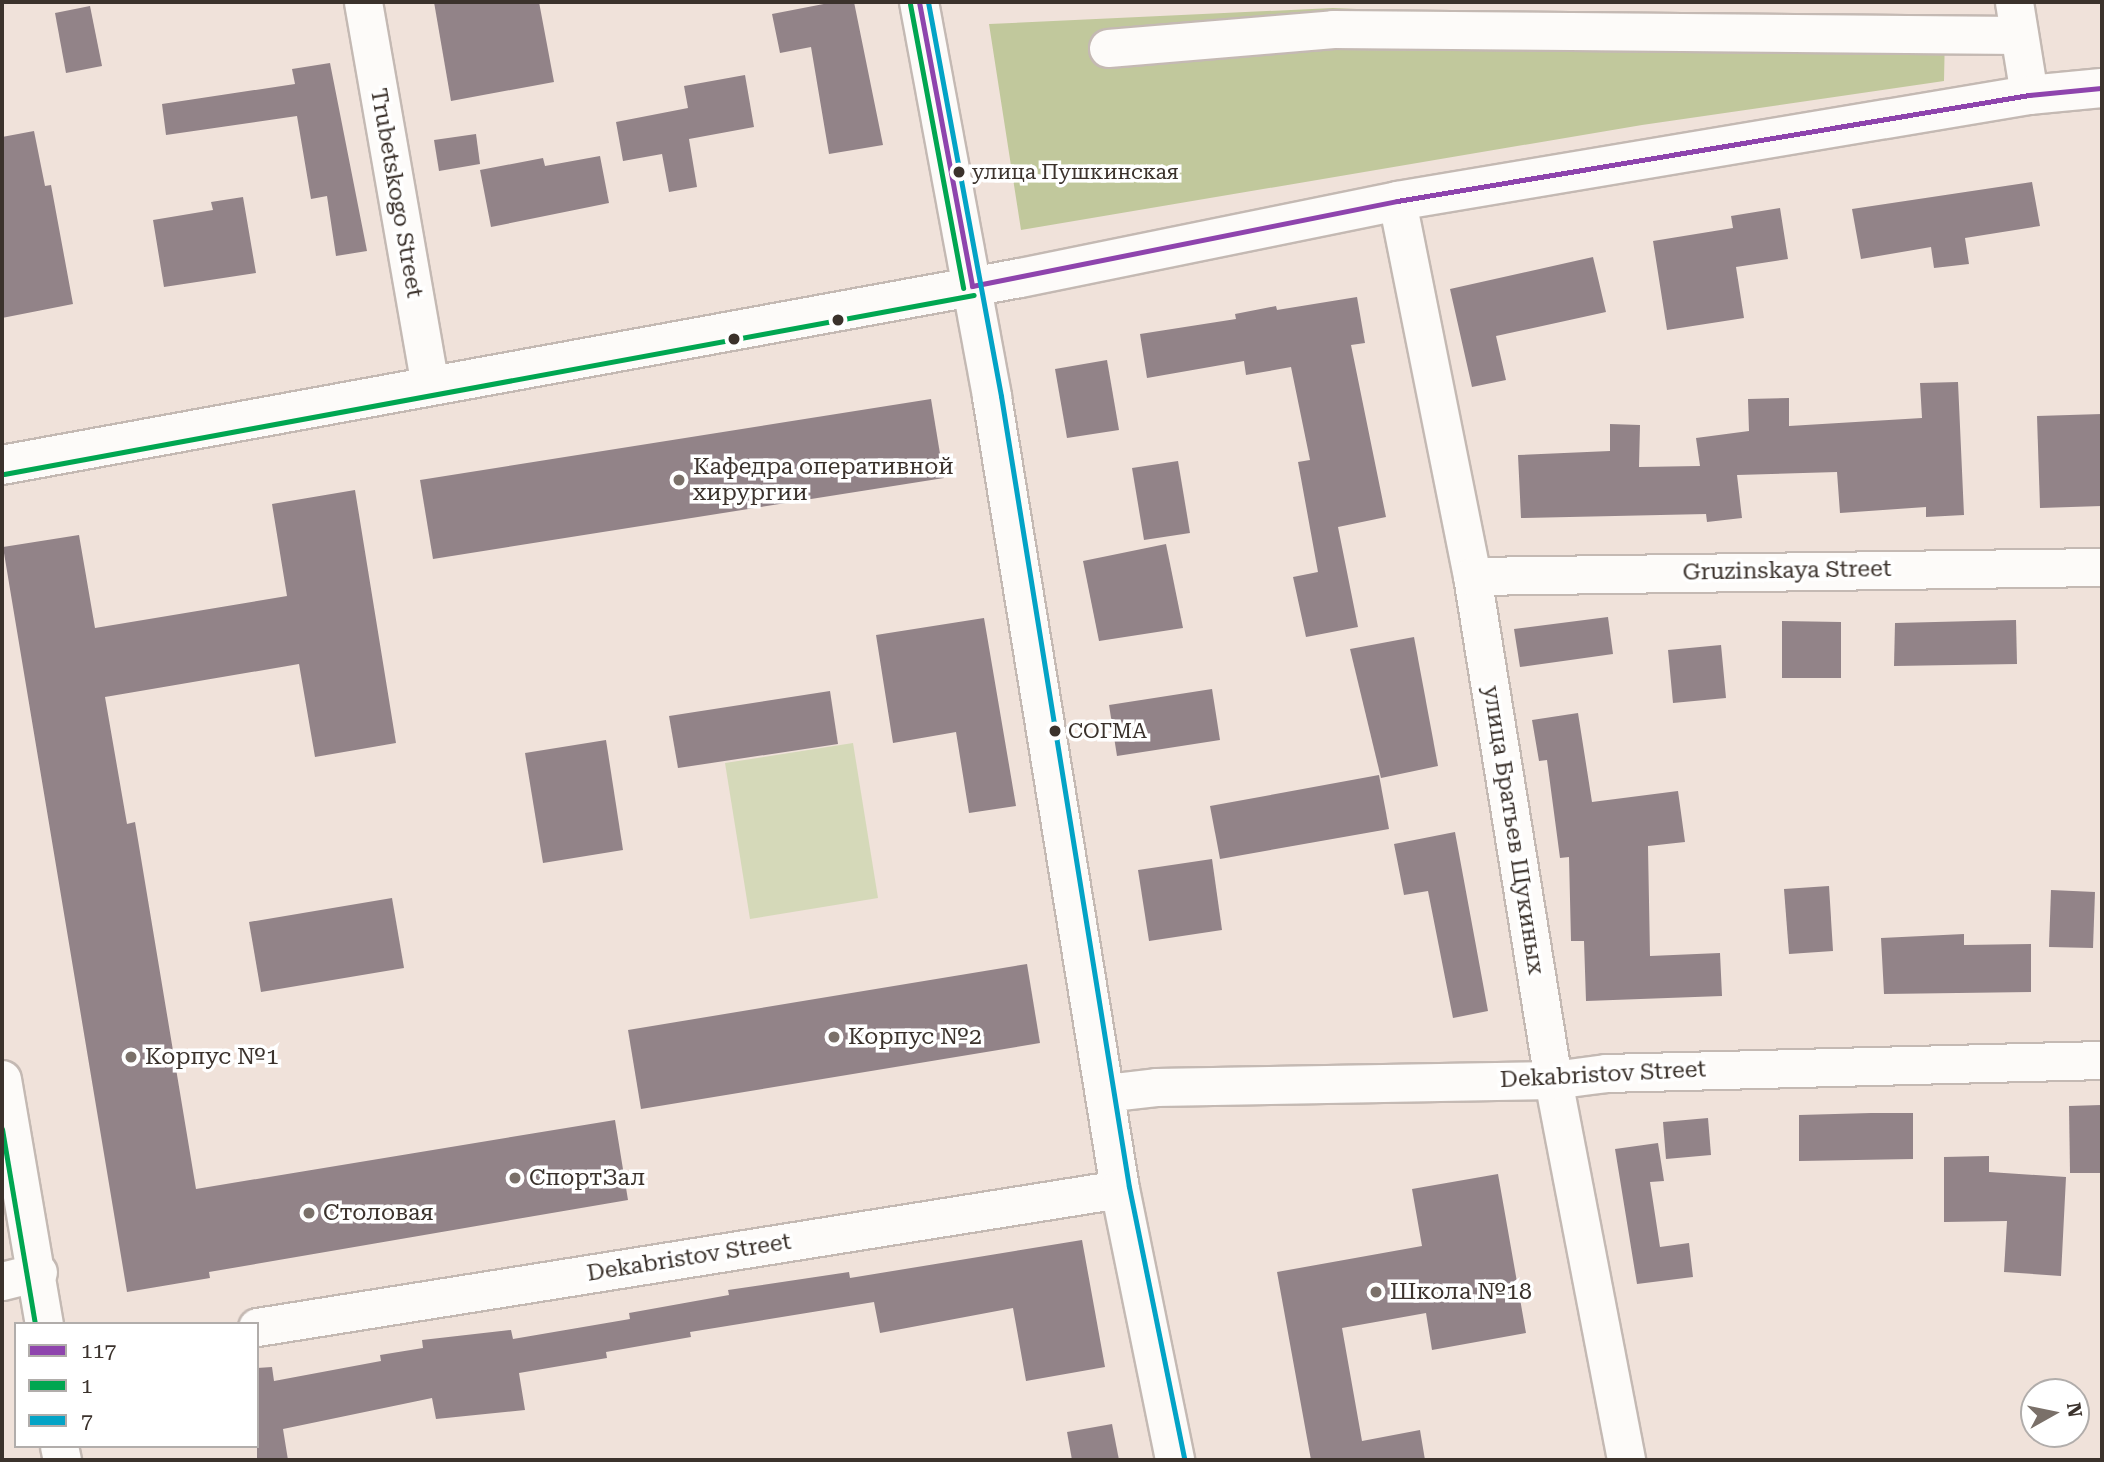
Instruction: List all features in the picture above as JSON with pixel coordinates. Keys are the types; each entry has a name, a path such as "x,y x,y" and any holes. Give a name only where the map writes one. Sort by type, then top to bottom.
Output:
{"street":[{"name":"Trubetskogo Street","path":"363,2 430,385"},
{"path":"919,2 972,286 1121,1189 1175,1460"},
{"path":"1108,48 1331,15 2016,18 2029,95"},
{"path":"2,465 972,286 1397,201 2029,95 2102,88"},
{"name":"улица Братьев Щукиных","path":"1397,201 1472,576 1553,1080 1626,1460"},
{"name":"Gruzinskaya Street","path":"1472,576 2102,567"},
{"name":"Dekabristov Street","path":"1105,1093 1156,1087 1553,1080 1605,1073 2102,1060"},
{"path":"2,1079 38,1272 44,1322"},
{"name":"Dekabristov Street","path":"259,1327 1121,1189"},
{"path":"2,1281 38,1272"}],"green space":[{"path":"1333,8 1945,33 1944,81 1642,125 1021,230 989,24"},
{"path":"853,743 878,898 750,919 725,763"}],"building":[{"path":"434,2 539,2 554,82 451,101"},
{"path":"834,2 854,2 883,145 829,154 811,47 780,53 772,14"},
{"path":"90,6 102,66 66,73 55,13"},
{"path":"330,63 367,251 336,256 327,196 311,199 297,116 166,135 162,104 295,84 292,69"},
{"path":"745,75 754,127 689,139 697,187 669,192 662,154 623,161 616,122 688,108 684,86"},
{"path":"34,131 45,186 51,185 73,304 2,318 2,137"},
{"path":"476,134 480,164 439,171 434,140"},
{"path":"600,156 609,203 491,227 480,170 543,158 545,166"},
{"path":"2032,182 2040,226 1965,238 1969,264 1934,268 1931,247 1861,259 1852,209"},
{"path":"243,197 256,273 164,287 153,220 213,210 211,202"},
{"path":"1780,208 1788,259 1736,267 1744,318 1667,330 1653,241 1733,228 1731,216"},
{"path":"1593,257 1606,312 1496,336 1506,380 1472,387 1450,289"},
{"path":"1357,297 1365,343 1351,345 1386,517 1338,527 1358,627 1306,637 1293,577 1318,572 1298,462 1310,460 1291,367 1246,375 1244,361 1147,378 1140,334 1236,319 1235,314 1276,306 1277,310"},
{"path":"1107,360 1119,430 1067,438 1055,369"},
{"path":"1958,382 1964,515 1926,517 1926,507 1840,513 1837,472 1737,475 1742,518 1707,522 1706,514 1521,518 1518,455 1610,451 1610,424 1640,425 1639,467 1700,466 1696,438 1749,431 1748,399 1789,398 1789,426 1922,418 1920,383"},
{"path":"931,399 944,478 433,559 420,480"},
{"path":"2102,414 2102,506 2040,508 2037,416"},
{"path":"1178,461 1190,533 1144,540 1132,468"},
{"path":"355,490 396,743 315,757 299,664 105,697 127,824 135,822 196,1189 615,1120 628,1200 209,1272 210,1278 127,1292 3,547 79,535 95,628 287,596 272,504"},
{"path":"1166,544 1183,628 1099,641 1083,561"},
{"path":"1608,617 1613,654 1520,667 1514,629"},
{"path":"984,618 1016,806 969,813 956,732 893,743 876,635"},
{"path":"2016,620 2017,664 1894,666 1895,623"},
{"path":"1782,621 1841,622 1841,678 1782,678"},
{"path":"1414,637 1438,766 1381,778 1350,649"},
{"path":"1721,645 1726,698 1673,703 1668,650"},
{"path":"1212,689 1220,740 1117,756 1109,705"},
{"path":"830,691 838,744 678,768 669,716"},
{"path":"1578,713 1592,802 1678,791 1685,842 1648,846 1650,956 1720,953 1722,996 1586,1001 1584,941 1571,941 1569,857 1560,858 1547,760 1539,761 1532,720"},
{"path":"606,740 623,850 543,863 525,753"},
{"path":"1379,775 1389,829 1220,859 1210,806"},
{"path":"1455,832 1488,1011 1453,1018 1428,891 1404,895 1394,844"},
{"path":"1212,859 1222,930 1149,941 1138,870"},
{"path":"1829,886 1833,951 1789,954 1784,889"},
{"path":"2051,890 2095,892 2093,948 2049,947"},
{"path":"392,898 404,968 261,992 249,922"},
{"path":"1964,934 1964,945 2031,944 2031,992 1884,994 1881,938"},
{"name":"Корпус №2","path":"1027,964 1040,1043 641,1109 628,1030"},
{"path":"2101,1105 2102,1173 2070,1173 2069,1106"},
{"path":"1913,1113 1913,1159 1799,1161 1799,1115"},
{"path":"1708,1118 1711,1155 1666,1159 1663,1122"},
{"path":"1658,1143 1664,1181 1650,1182 1660,1247 1689,1243 1693,1277 1637,1284 1615,1149"},
{"path":"1989,1156 1989,1172 2066,1177 2061,1276 2004,1272 2007,1221 1944,1222 1944,1157"},
{"path":"1498,1174 1526,1333 1432,1350 1426,1313 1342,1328 1362,1441 1420,1430 1425,1460 1311,1460 1277,1272 1422,1246 1412,1189"},
{"path":"1082,1240 1105,1367 1026,1381 1013,1308 880,1333 874,1302 690,1332 691,1337 606,1352 607,1358 519,1373 525,1410 436,1419 432,1398 283,1429 288,1460 257,1460 259,1368 272,1367 274,1381 381,1361 380,1355 423,1348 422,1340 511,1330 513,1339 630,1319 629,1313 729,1295 728,1290 849,1272 850,1278"},
{"path":"1112,1424 1119,1460 1072,1460 1067,1432"}],"transit line":[{"name":"117","path":"919,2 972,286"},
{"name":"7","path":"928,2 1001,396 1129,1187 1184,1458"},
{"name":"1","path":"910,4 963,288"},
{"name":"117","path":"972,286 1397,201 2029,95 2102,88"},
{"name":"1","path":"4,474 974,295"},
{"name":"1","path":"2,1129 35,1322"}],"place":[{"name":"улица Пушкинская","path":"959,172"},
{"name":"Кафедра оперативной хирургии","path":"679,480"},
{"name":"СОГМА","path":"1055,731"},
{"name":"Корпус №2","path":"834,1037"},
{"name":"Корпус №1","path":"131,1057"},
{"name":"СпортЗал","path":"515,1178"},
{"name":"Столовая","path":"309,1213"},
{"name":"Школа №18","path":"1376,1292"}]}
